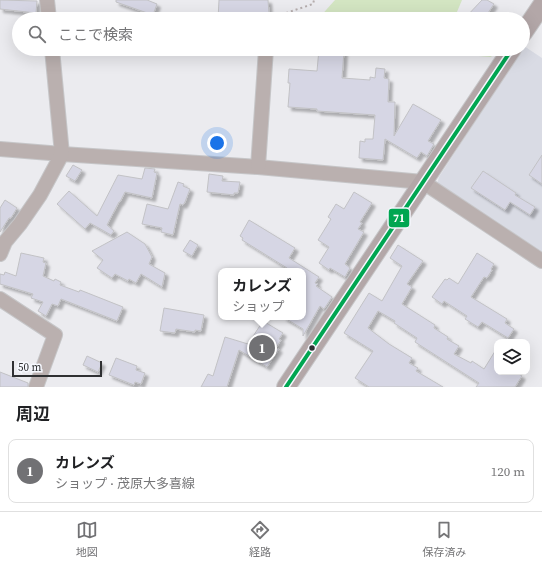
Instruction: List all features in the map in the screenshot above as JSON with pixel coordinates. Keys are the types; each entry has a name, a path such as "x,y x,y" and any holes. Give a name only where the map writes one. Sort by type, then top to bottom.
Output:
{"main road":[{"path":"530,22 542,4"},
{"path":"286,387 507,56"}],"street":[{"path":"47,0 48,12"},
{"path":"0,254 5,242 40,196 62,154 53,56"},
{"path":"258,167 266,56"},
{"path":"0,149 258,167 423,182 542,261"},
{"path":"0,299 55,335 36,387"}],"path":[{"path":"289,12 312,4 314,0"}],"shaded area":[{"path":"530,50 542,58 542,253 437,184 439,177 517,56 530,56"}],"green space":[{"path":"335,0 462,0 457,12 324,12"}],"building":[{"path":"0,0 37,1 36,12 0,9"},
{"path":"116,0 147,0 157,4 154,12 144,12 116,2"},
{"path":"219,0 268,0 269,12 218,12"},
{"path":"482,0 487,0 494,4 489,12 471,12"},
{"path":"318,56 344,56 342,78 370,80 370,77 375,78 376,68 385,69 384,78 389,79 388,102 395,102 394,136 413,104 441,120 428,141 434,144 427,156 421,152 417,158 385,139 383,160 359,158 360,141 365,142 365,139 373,139 375,115 317,111 317,109 288,107 290,83 288,83 289,69 317,71"},
{"path":"542,155 542,184 529,175"},
{"path":"73,165 82,170 75,181 66,176"},
{"path":"145,168 155,169 154,172 157,173 152,198 125,192 107,225 114,231 111,235 90,223 85,229 57,204 69,191 97,216 118,175 142,179"},
{"path":"483,171 516,193 515,195 535,207 530,215 510,202 505,210 471,188"},
{"path":"209,174 223,176 222,181 240,182 238,193 234,193 234,195 207,192"},
{"path":"178,182 184,184 183,186 190,189 183,205 180,204 173,235 161,232 162,228 142,224 147,204 168,209"},
{"path":"354,192 372,203 360,222 362,223 358,229 364,232 345,264 350,268 345,277 330,268 329,270 319,263 329,247 318,240 331,219 328,217 336,204 344,209"},
{"path":"5,200 17,208 0,232 0,208"},
{"path":"249,220 295,248 289,258 305,268 287,268 242,240 243,238 240,236"},
{"path":"127,232 145,244 152,257 149,264 165,273 162,287 141,274 136,283 129,279 128,281 115,274 112,278 97,268 103,260 92,251"},
{"path":"190,240 198,245 192,256 183,251"},
{"path":"398,245 423,261 407,284 412,287 402,304 435,325 434,328 448,337 447,339 459,346 454,354 471,363 472,361 484,369 494,353 494,375 522,376 515,387 476,387 479,383 415,342 417,338 394,323 395,321 378,311 368,328 389,344 412,358 409,363 418,368 416,371 443,387 369,387 355,378 373,351 344,333 369,293 382,301 402,266 390,258"},
{"path":"21,253 44,258 43,262 46,263 43,276 54,281 55,279 61,282 60,285 79,292 80,290 123,307 117,321 61,299 58,306 52,304 46,316 38,311 43,302 31,298 33,294 0,284 0,274 4,275 5,272 16,276"},
{"path":"477,253 494,264 487,278 484,277 471,297 507,319 505,323 514,329 508,338 482,322 478,327 465,319 467,316 444,301 442,304 432,297 445,279 447,280 449,278 458,284"},
{"path":"306,269 319,277 315,283 318,284 316,286 332,297 324,309 320,306 303,336 303,329 288,320 306,320"},
{"path":"164,308 204,315 201,331 195,330 195,332 176,329 175,333 160,331"},
{"path":"263,321 283,333 276,348 279,349 267,367 239,350 227,387 201,387 208,374 213,376 225,337 248,344"},
{"path":"87,356 102,363 98,372 83,365"},
{"path":"116,358 137,366 136,370 145,373 141,384 135,382 134,385 109,375"},
{"path":"0,372 28,383 28,387 0,387"}],"transit line":[{"name":"71","path":"286,387 507,56"}],"place":[{"name":"カレンズ","path":"262,348"}]}
